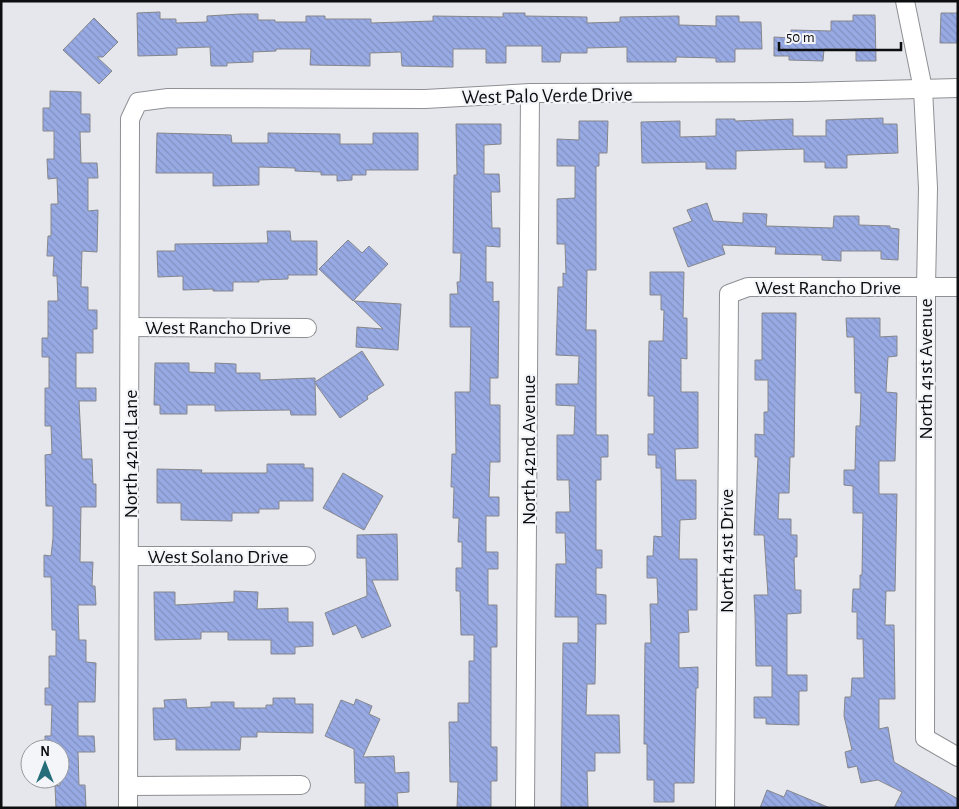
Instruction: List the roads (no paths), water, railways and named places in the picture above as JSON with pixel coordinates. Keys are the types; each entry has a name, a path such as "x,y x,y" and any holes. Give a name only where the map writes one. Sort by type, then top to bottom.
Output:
{"street":[{"name":"North 41st Avenue","path":"905,1 923,88 928,188 925,738 958,757"},
{"name":"West Palo Verde Drive","path":"138,102 168,98 425,99 530,93 802,92 958,88"},
{"name":"North 42nd Avenue","path":"525,808 530,93"},
{"name":"North 42nd Lane","path":"128,808 130,119 138,102"},
{"name":"West Rancho Drive","path":"729,294 748,287 958,287"},
{"name":"North 41st Drive","path":"725,808 729,294"},
{"name":"West Rancho Drive","path":"130,327 306,328"},
{"name":"West Solano Drive","path":"130,556 306,556"},
{"path":"129,786 301,785"}]}
